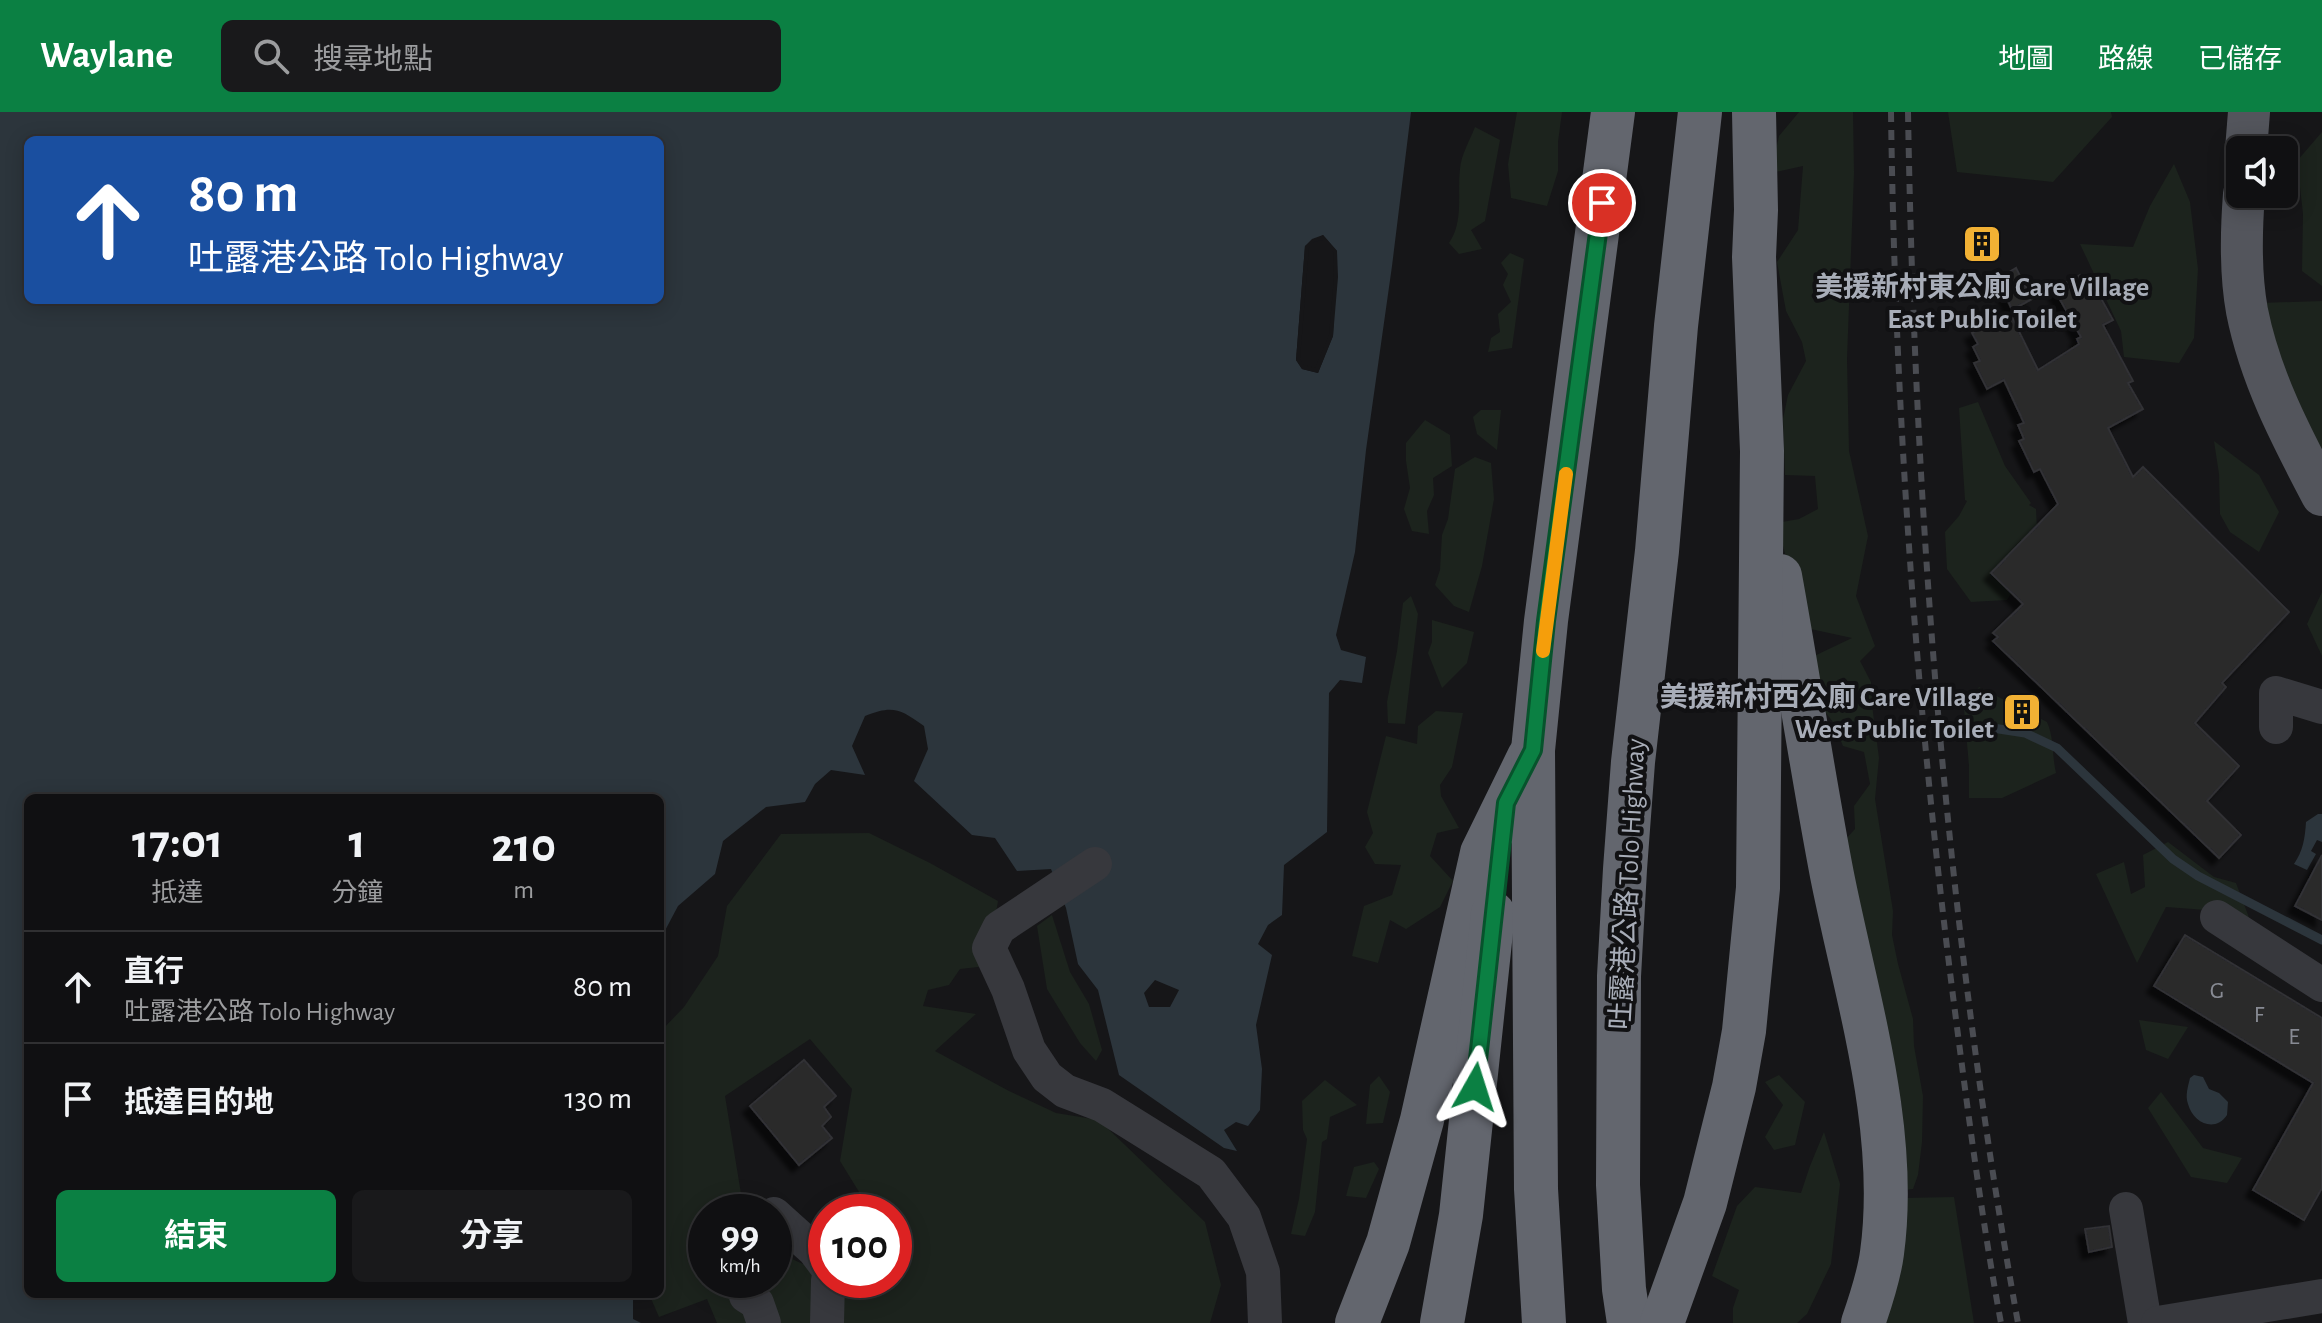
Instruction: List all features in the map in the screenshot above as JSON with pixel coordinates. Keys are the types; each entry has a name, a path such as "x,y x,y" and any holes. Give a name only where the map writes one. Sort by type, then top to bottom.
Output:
{"highway":[{"path":"1535,1315 1533,750 1546,621 1613,112"},
{"name":"吐露港公路 Tolo Highway","path":"1629,1323 1618,1185 1619,976 1625,869 1676,326 1700,112"},
{"path":"1662,1323 1705,1203 1728,1112 1744,1031 1758,888 1762,451 1754,257 1754,112"},
{"path":"1762,451 1772,528 1819,804 1878,1100 1886,1198 1885,1231 1863,1323"},
{"path":"1357,1323 1388,1243 1419,1132 1482,853 1533,750"},
{"path":"1442,1323 1461,1215 1506,803"}],"main road":[{"path":"2247,136 2249,112"},
{"path":"2243,208 2241,247 2247,311 2262,367 2289,433 2322,495"}],"street":[{"path":"2276,727 2276,693 2322,707"},
{"path":"1095,864 999,928 989,948 1008,989 1029,1050 1047,1077 1065,1091 1102,1105 1211,1173 1244,1217 1263,1272 1265,1323"},
{"path":"2217,917 2322,985"},
{"path":"2126,1209 2145,1323"},
{"path":"792,1230 808,1245"},
{"path":"2158,1323 2322,1296"},
{"path":"827,1323 828,1298"}],"shaded area":[{"path":"0,112 1411,112 1355,552 1336,635 1341,650 1366,657 1362,683 1340,680 1329,693 1327,832 1284,865 1282,915 1268,925 1258,944 1272,955 1256,1025 1262,1069 1260,1110 1248,1126 1236,1122 1224,1130 1237,1151 1224,1148 1119,1075 1098,990 1078,964 1066,908 1051,869 1017,871 995,838 972,835 914,781 928,749 924,726 896,710 865,716 852,746 865,775 831,770 815,784 805,802 766,807 723,841 715,874 678,906 664,932 664,794 24,794 24,1298 633,1298 633,1319 641,1323 0,1323","holes":["1323,235 1337,251 1333,336 1318,373 1302,369 1296,360 1305,246","1155,980 1179,990 1170,1007 1149,1007 1144,993"]},
{"path":"1517,112 1562,112 1558,171 1547,206 1511,198 1508,164"},
{"path":"1799,112 1853,112 1854,173 1847,359 1849,451 1868,536 1856,596 1875,646 1860,661 1871,682 1879,758 1875,799 1893,911 1892,935 1913,1019 1914,1046 1923,1096 1922,1142 1913,1189 1877,1193 1887,1118 1902,1107 1843,842 1855,829 1854,806 1870,784 1864,752 1843,746 1833,722 1814,698 1812,657 1852,638 1806,628 1779,532 1782,522 1799,519 1818,509 1815,476 1785,475 1783,419 1788,395 1806,361 1802,342 1786,311 1777,262 1798,230 1803,166 1771,173 1779,136"},
{"path":"1948,112 2111,112 2112,117 2053,182 1957,172"},
{"path":"1475,127 1500,140 1485,221 1471,230 1482,249 1459,254 1449,243 1457,226 1461,164"},
{"path":"2322,132 2322,286 2302,271 2303,214 2298,160"},
{"path":"2174,164 2190,202 2198,269 2194,338 2179,363 2124,357 2121,331 2080,244 2133,247 2150,206"},
{"path":"1510,253 1524,259 1512,348 1488,352 1491,338 1500,332 1498,314 1511,302 1503,285 1508,274 1501,263"},
{"path":"2322,301 2322,467 2258,303"},
{"path":"1978,402 2005,466 2031,503 2029,505 2036,509 2038,549 2007,600 1971,602 1947,569 1945,532 1967,501 1959,408"},
{"path":"1481,410 1501,410 1497,450 1477,434 1473,417"},
{"path":"1425,420 1450,435 1452,466 1433,478 1434,495 1427,511 1429,534 1412,531 1404,509 1410,488 1406,443"},
{"path":"2214,441 2259,475 2279,512 2259,552 2230,532 2220,514"},
{"path":"1475,457 1491,463 1494,499 1482,566 1469,612 1454,606 1435,585 1455,469"},
{"path":"2322,592 2322,656 2307,624"},
{"path":"1411,596 1418,614 1405,724 1388,723 1387,702 1403,603"},
{"path":"1432,620 1474,632 1467,663 1442,688 1428,653 1432,642"},
{"path":"1979,687 2047,722 2056,773 2002,798 1969,798 1964,709"},
{"path":"1436,711 1463,713 1452,767 1440,785 1441,796 1459,828 1437,833 1430,856 1453,881 1440,907 1406,929 1390,920 1378,963 1352,956 1364,906 1392,895 1401,865 1375,864 1365,847 1373,833 1367,812 1386,736 1417,744 1418,726"},
{"path":"2322,814 2322,842 2317,840 2311,851 2316,854 2307,870 2294,864 2303,844 2306,822"},
{"path":"869,833 998,901 987,966 960,969 949,985 928,990 923,1006 976,1014 935,1051 1056,1113 1099,1120 1205,1222 1221,1285 1210,1323 717,1323 707,1299 659,1317 651,1298 664,1298 664,1028 684,1007 718,956 727,906 781,834","holes":["810,1039 852,1089 840,1161 860,1194 912,1194 912,1298 808,1298 808,1263 792,1259 792,1298 688,1298 688,1194 741,1194 725,1096"]},
{"path":"2168,842 2214,877 2236,883 2253,928 2206,910 2166,907 2137,963 2096,874 2124,862 2131,894 2145,887 2143,855"},
{"path":"1052,915 1070,972 1089,1004 1102,1050 1096,1061 1080,1043 1047,989 1037,926"},
{"path":"2139,1020 2188,1027 2168,1059 2146,1050"},
{"path":"1779,1075 1805,1102 1795,1145 1774,1150 1765,1137 1783,1105 1765,1082"},
{"path":"2194,1075 2203,1077 2209,1089 2228,1102 2227,1115 2217,1124 2199,1121 2191,1111 2187,1094 2190,1078"},
{"path":"1379,1076 1390,1092 1383,1123 1366,1124 1370,1085"},
{"path":"1325,1080 1357,1105 1330,1117 1327,1139 1322,1142 1315,1212 1305,1236 1291,1234 1307,1139 1303,1130 1302,1101"},
{"path":"2161,1092 2203,1148 2242,1158 2227,1183 2191,1177 2148,1108"},
{"path":"1824,1132 1840,1184 1831,1264 1807,1314 1797,1323 1733,1323 1733,1308 1739,1290 1712,1276 1737,1206 1755,1187 1801,1193"},
{"path":"1374,1162 1379,1169 1366,1198 1346,1196 1354,1167"},
{"path":"1954,1197 1974,1323 1883,1323 1903,1198"}],"pier":[{"path":"1323,235 1337,251 1333,336 1318,373 1302,369 1296,360 1305,246","holes":["1322,240 1333,252 1329,335 1315,368 1304,365 1300,359 1309,248 1314,242"]}],"building":[{"path":"2016,268 2032,299 2012,310 1998,279"},
{"path":"2080,275 2087,288 2093,284 2113,320 2103,325 2133,381 2128,383 2143,409 2108,428 2133,477 2143,467 2289,612 2222,683 2226,687 2195,723 2239,766 2207,801 2241,835 2219,858 1993,641 1998,637 1993,633 2023,604 1991,573 2058,504 2040,469 2034,472 2019,441 2024,439 2018,425 2024,423 2004,380 1987,389 1974,363 1980,361 1973,347 1978,344 1972,333 2010,313 2038,370 2079,344 2077,339 2081,337 2054,289"},
{"path":"2322,855 2322,920 2295,906"},
{"path":"2185,935 2322,1018 2322,1188 2304,1220 2253,1190 2313,1083 2154,986"},
{"path":"804,1060 836,1096 824,1107 831,1117 822,1126 832,1138 799,1165 750,1106"},
{"path":"2109,1226 2112,1247 2089,1252 2085,1229"}],"waterway":[{"path":"1986,727 2025,733 2057,748 2173,859 2198,876 2322,940"}],"railway":[{"path":"1891,112 1897,334 1918,666 1953,996 2001,1323"},
{"path":"1908,112 1918,416 1939,720 1971,1022 2018,1323"}],"slow traffic":[{"path":"1543,651 1566,474"}],"place":[{"name":"美援新村東公廁 Care Village East Public Toilet","path":"1982,244"},
{"name":"美援新村西公廁 Care Village West Public Toilet","path":"2022,712"}],"route":[{"path":"1475,1087 1506,803 1533,750 1546,621 1602,203"}]}
